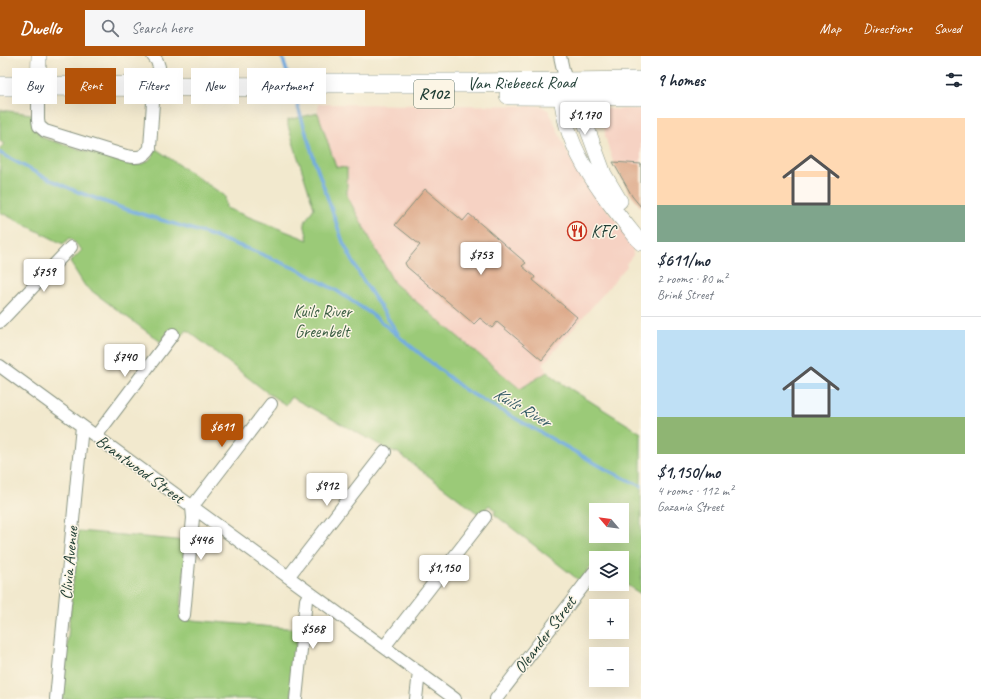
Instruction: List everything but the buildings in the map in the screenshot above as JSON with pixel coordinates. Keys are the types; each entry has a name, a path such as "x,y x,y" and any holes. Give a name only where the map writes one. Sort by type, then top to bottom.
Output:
{"main road":[{"name":"Van Riebeeck Road","path":"183,87 307,87 325,94 641,81"},
{"name":"Van Riebeeck Road","path":"566,85 641,96"},
{"name":"Van Riebeeck Road","path":"0,86 12,86"},
{"name":"Van Riebeeck Road","path":"57,86 124,87"}],"street":[{"path":"39,56 39,68"},
{"path":"153,56 159,67"},
{"path":"560,56 566,85 604,174 614,193 641,231"},
{"path":"566,85 562,109 575,148 582,162 614,209 641,243"},
{"path":"38,104 39,126 45,131 134,158 140,157 150,148 153,104"},
{"path":"0,322 71,247"},
{"path":"96,436 173,334"},
{"name":"Brantwood Street","path":"0,366 455,699"},
{"path":"184,615 194,518 192,507 271,404"},
{"name":"Clivia Avenue","path":"56,699 82,426"},
{"path":"288,577 385,452"},
{"path":"384,647 485,517"},
{"name":"Oleander Street","path":"496,699 589,578"},
{"path":"296,699 306,600 310,593"},
{"path":"416,699 418,672"}],"shaded area":[{"path":"318,104 539,106 549,111 569,156 584,180 633,243 633,255 626,264 627,266 543,364 547,372 520,389 394,283 347,196 347,168 336,168 318,113"},
{"path":"604,109 641,109 641,207 632,196 613,162 605,136"}],"green space":[{"name":"Kuils River Greenbelt","path":"0,110 32,114 35,129 46,139 132,165 147,162 156,149 225,196 226,208 308,240 304,223 314,208 288,126 288,120 318,113 336,167 347,168 347,196 394,283 520,389 547,372 558,381 641,433 641,594 629,586 629,551 589,551 589,568 580,581 494,514 496,510 489,505 480,515 397,452 395,453 291,397 286,405 269,394 187,330 181,337 170,329 161,342 85,286 70,262 82,250 70,238 63,244 0,212 0,148 4,144 0,141"},
{"path":"78,531 187,541 180,619 298,629 291,699 62,699"}],"waterway":[{"path":"282,56 286,68"},
{"path":"297,104 314,159 343,242 361,277 398,334"},
{"name":"Kuils River","path":"0,153 42,176 78,192 122,208 204,233 254,251 301,271 337,291 370,313 465,390 609,471 641,486"}],"place":[{"name":"KFC","path":"577,231"}]}
